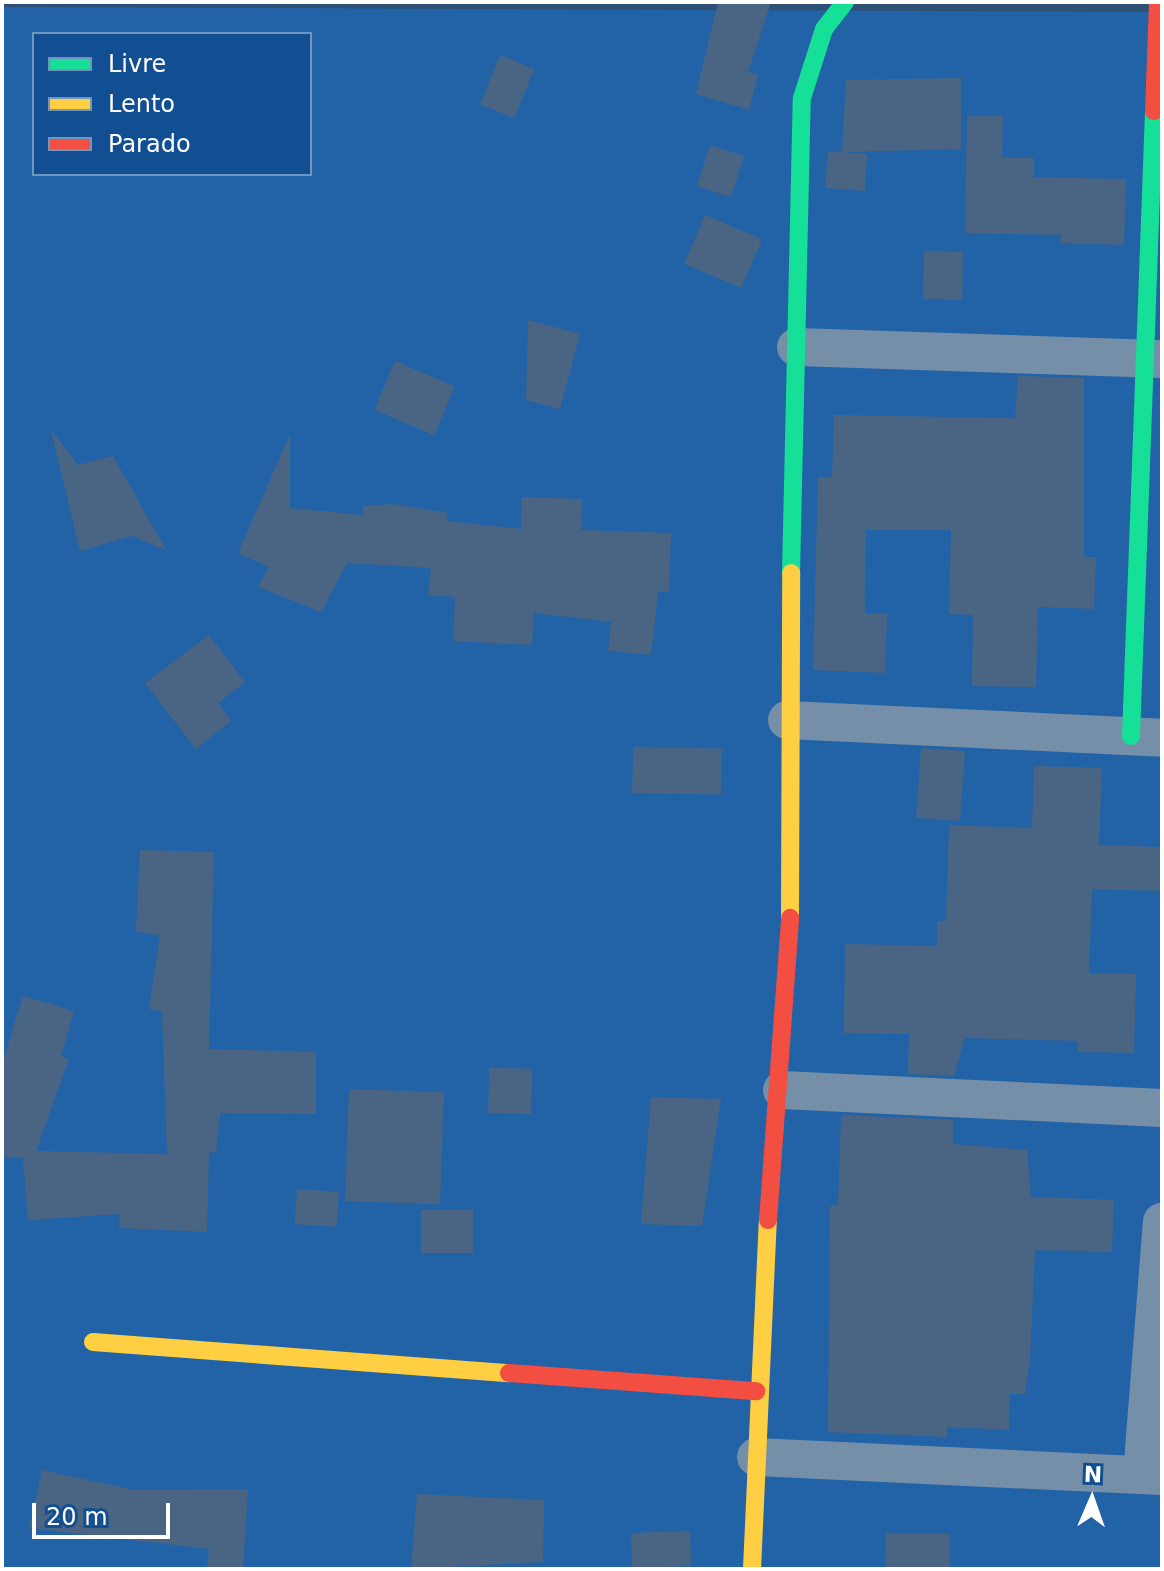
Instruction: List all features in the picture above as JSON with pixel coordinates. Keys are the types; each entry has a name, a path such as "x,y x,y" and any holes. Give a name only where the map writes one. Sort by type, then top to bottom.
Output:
{"street":[{"path":"752,1569 756,1391 782,1090 787,720 802,98 824,29 845,2"},
{"path":"787,720 1147,737 1158,2"},
{"path":"796,347 1153,359"},
{"path":"782,1090 1162,1108"},
{"path":"756,1457 1152,1476 1162,1222"},
{"path":"93,1342 756,1391"}],"shaded area":[{"path":"2,7 1162,12 1162,1569 2,1569"}],"building":[{"path":"718,2 771,2 748,72 758,75 749,110 696,94"},
{"path":"500,55 534,69 514,118 480,104"},
{"path":"961,78 961,149 844,152 867,154 865,191 825,188 828,151 842,152 846,80"},
{"path":"967,116 1003,116 1002,158 1034,158 1034,177 1126,179 1124,245 1060,243 1061,235 965,233"},
{"path":"710,145 744,156 731,197 697,186"},
{"path":"705,215 762,239 741,288 684,264"},
{"path":"924,251 963,252 962,300 923,299"},
{"path":"528,320 580,334 560,409 526,400"},
{"path":"395,361 455,386 434,435 374,410"},
{"path":"1018,376 1084,378 1084,557 1096,557 1094,609 1038,607 1036,687 972,686 973,615 949,614 951,530 866,530 865,613 887,614 885,673 813,670 818,477 832,478 834,415 1015,418"},
{"path":"51,430 78,465 113,456 166,550 132,536 80,551"},
{"path":"290,434 290,508 363,515 363,506 392,504 448,513 447,521 521,529 522,497 582,499 581,530 671,533 669,592 658,592 651,655 608,651 611,622 534,613 532,645 453,641 455,597 428,595 431,568 347,563 321,612 258,587 269,567 238,553"},
{"path":"209,635 245,682 218,703 231,721 196,749 145,683"},
{"path":"633,747 722,749 721,795 632,793"},
{"path":"921,748 965,751 960,821 916,818"},
{"path":"1034,766 1102,768 1099,845 1162,847 1162,891 1092,889 1089,973 1136,974 1134,1053 1078,1052 1078,1041 965,1038 954,1076 908,1074 909,1034 844,1033 845,944 937,946 937,921 946,921 949,825 1032,828"},
{"path":"140,850 214,852 209,1049 316,1052 316,1114 220,1113 216,1153 209,1152 207,1232 119,1228 120,1214 28,1220 23,1158 2,1157 2,1064 23,996 74,1011 61,1056 69,1059 36,1151 167,1154 162,1011 149,1009 160,936 136,931"},
{"path":"489,1068 532,1069 531,1114 488,1113"},
{"path":"349,1089 444,1092 440,1204 345,1201"},
{"path":"651,1097 721,1099 702,1226 641,1224"},
{"path":"841,1115 953,1120 953,1144 1027,1150 1031,1197 1114,1200 1112,1252 1035,1250 1030,1359 1025,1394 1010,1394 1009,1430 947,1427 947,1437 828,1432 830,1206 838,1206"},
{"path":"297,1189 339,1192 336,1227 295,1224"},
{"path":"421,1210 473,1210 473,1253 421,1253"},
{"path":"42,1470 134,1490 248,1489 243,1569 207,1567 209,1549 29,1528"},
{"path":"417,1494 544,1500 543,1562 411,1569"},
{"path":"690,1531 691,1566 632,1568 631,1533"},
{"path":"886,1533 950,1534 949,1569 885,1569"}],"traffic: fast":[{"path":"791,573 802,98 824,29 845,2"},
{"path":"1131,736 1154,111"}],"traffic: slow":[{"path":"790,918 791,573"},
{"path":"752,1569 768,1220"},
{"path":"93,1342 509,1373"}],"traffic: jam":[{"path":"1154,111 1158,2"},
{"path":"768,1220 790,918"},
{"path":"509,1373 756,1391"}]}
